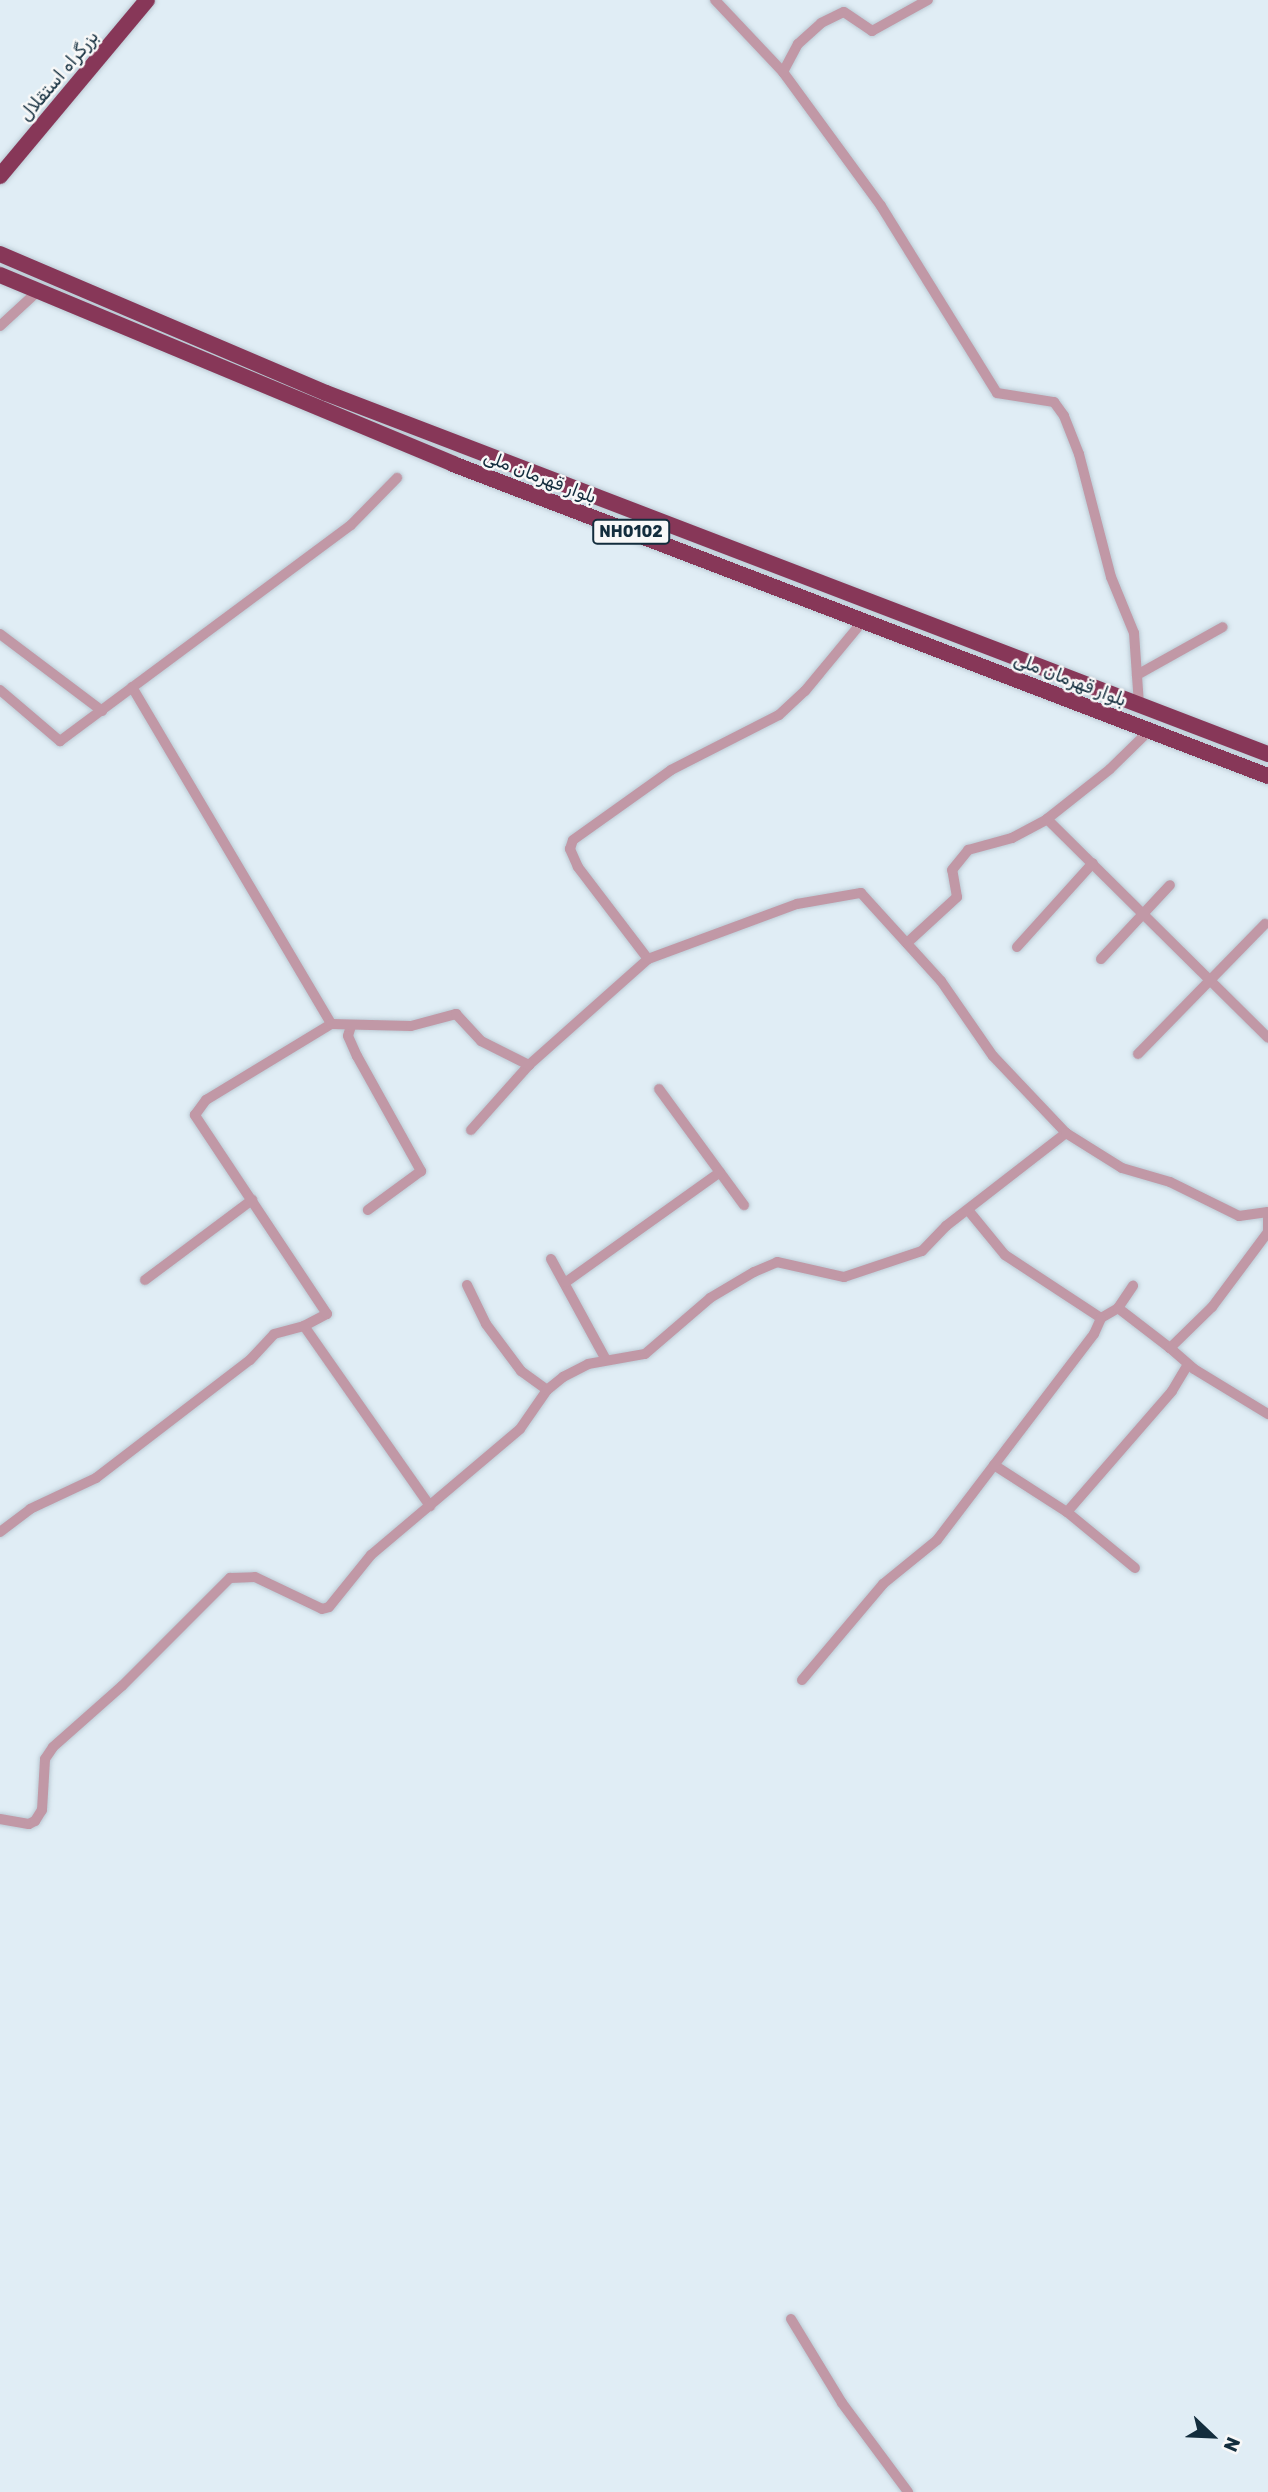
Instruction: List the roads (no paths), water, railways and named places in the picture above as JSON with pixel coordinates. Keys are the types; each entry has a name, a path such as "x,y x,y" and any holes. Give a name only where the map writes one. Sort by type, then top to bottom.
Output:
{"highway":[{"name":"بزرگراه استقلال","path":"0,176 147,0"},
{"name":"بلوار قهرمان ملی","path":"0,254 326,393 1268,754"},
{"name":"بلوار قهرمان ملی","path":"0,275 453,464 1268,776"}],"street":[{"path":"715,0 783,72 881,206 997,393 1054,402 1064,416 1111,577 1134,633 1139,705"},
{"path":"783,72 798,44 821,23 844,12 872,31 928,0"},
{"path":"0,326 38,291"},
{"path":"0,690 60,741 351,524 397,478"},
{"path":"648,959 578,867 570,849 573,840 671,770 779,715 805,691 863,621"},
{"path":"1137,675 1223,627"},
{"path":"0,634 102,710"},
{"path":"132,687 331,1024"},
{"path":"907,943 957,897 952,870 968,850 1012,838 1047,819 1110,769 1149,731"},
{"path":"1047,819 1144,912 1268,1038"},
{"path":"1017,947 1093,863"},
{"path":"1101,960 1170,885"},
{"path":"471,1130 529,1065 648,959 797,904 861,893 942,981 993,1056 1066,1133 1122,1168 1170,1182 1239,1216 1268,1212 1268,1232 1212,1307 1170,1348"},
{"path":"1138,1054 1212,982 1265,924"},
{"path":"0,1532 30,1509 96,1478 250,1360 274,1334 304,1326 327,1314 195,1115 206,1100 331,1024 411,1026 456,1014 481,1041 529,1065"},
{"path":"351,1026 348,1036 357,1056 421,1171 368,1210"},
{"path":"659,1089 744,1205"},
{"path":"0,1819 29,1824 35,1821 42,1810 45,1759 53,1747 122,1686 230,1578 256,1577 321,1609 329,1607 371,1555 430,1506 463,1472 520,1429 547,1390 588,1364 645,1354 710,1298 777,1262 844,1277 922,1251 968,1210 1066,1133"},
{"path":"566,1282 720,1172"},
{"path":"145,1280 252,1200"},
{"path":"968,1210 1005,1255 1101,1318"},
{"path":"551,1259 566,1282 606,1360"},
{"path":"467,1285 486,1324 521,1371 547,1390"},
{"path":"802,1680 883,1584 937,1540 1094,1335 1101,1318 1118,1308 1133,1286"},
{"path":"1118,1308 1188,1364 1268,1414"},
{"path":"304,1326 430,1506"},
{"path":"1067,1512 1172,1391 1188,1364"},
{"path":"994,1465 1067,1512 1135,1568"},
{"path":"791,2319 842,2403 908,2492"}]}
